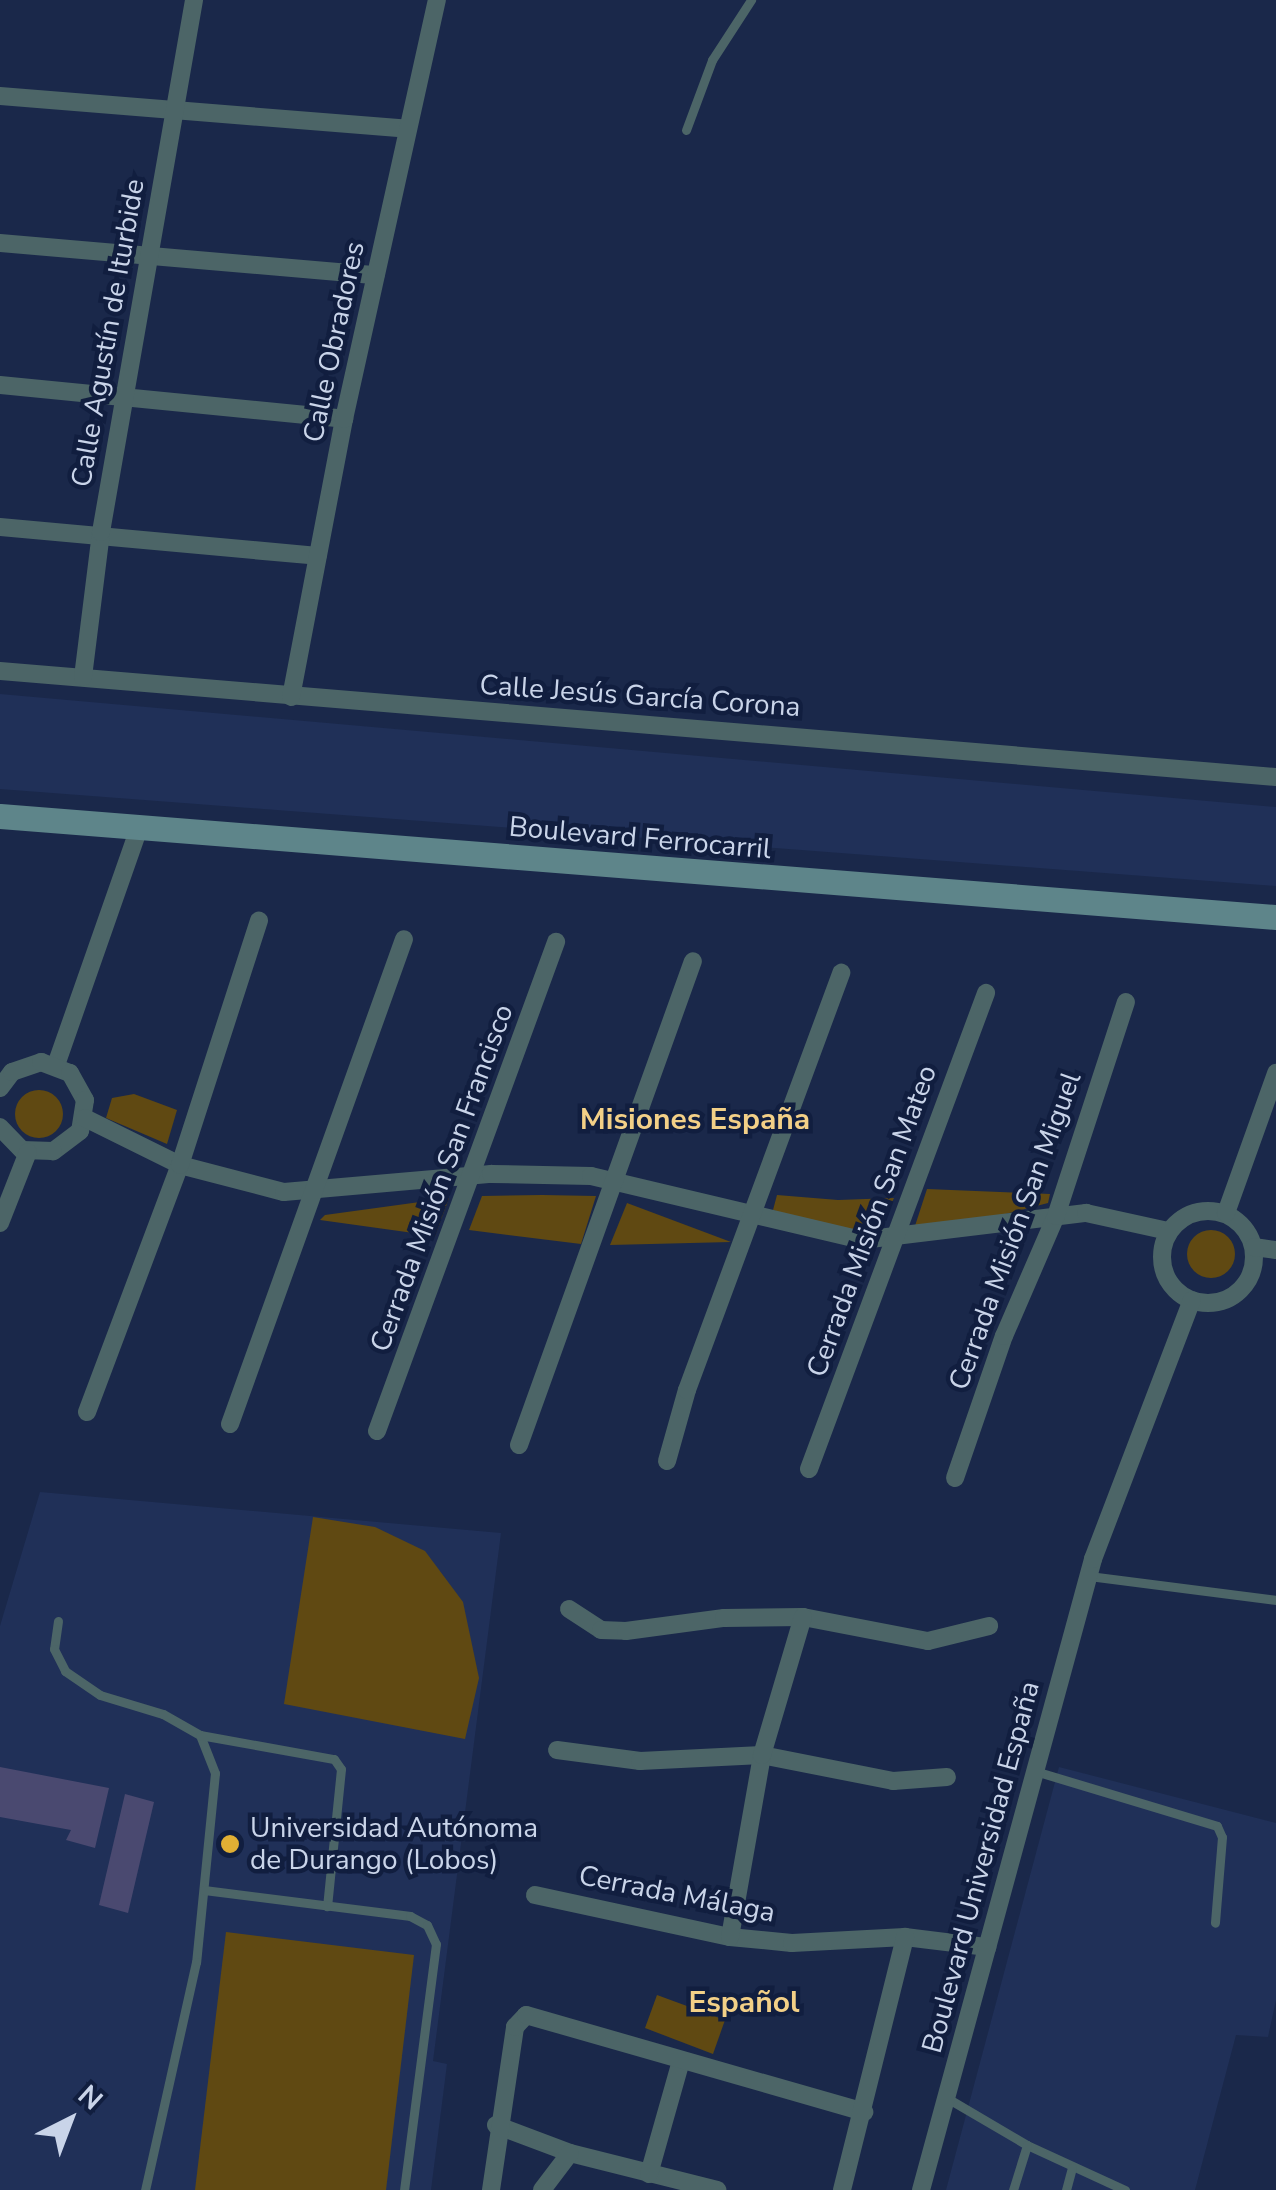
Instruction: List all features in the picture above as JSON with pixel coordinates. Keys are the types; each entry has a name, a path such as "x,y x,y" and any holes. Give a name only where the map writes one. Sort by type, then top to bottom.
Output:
{"main road":[{"name":"Boulevard Ferrocarril","path":"0,816 1276,917"}],"street":[{"name":"Calle Agustín de Iturbide","path":"84,677 100,532 128,396 194,0"},
{"name":"Calle Obradores","path":"291,697 344,420 437,0"},
{"path":"0,96 408,129"},
{"path":"0,242 376,276"},
{"path":"0,385 344,420"},
{"path":"0,527 100,532 318,556"},
{"name":"Calle Jesús García Corona","path":"0,671 291,697 771,730 1276,777"},
{"path":"56,1066 139,828"},
{"path":"86,1412 180,1165 259,920"},
{"path":"230,1424 404,939"},
{"name":"Cerrada Misión San Francisco","path":"377,1431 556,942"},
{"path":"519,1445 693,961"},
{"path":"668,1460 686,1390 841,973"},
{"name":"Cerrada Misión San Mateo","path":"809,1469 986,993"},
{"name":"Cerrada Misión San Miguel","path":"955,1478 1004,1336 1056,1216 1126,1002"},
{"path":"0,1088 25,1065 56,1066 80,1085 85,1118 68,1144 28,1152"},
{"path":"1226,1214 1276,1073"},
{"path":"85,1118 180,1165 240,1184 312,1195 472,1176 616,1177 819,1233 895,1240 1056,1216 1118,1216 1168,1231"},
{"path":"0,1127 28,1152"},
{"path":"0,1223 28,1152"},
{"path":"1254,1247 1252,1273 1235,1295 1192,1300 1167,1279 1162,1248 1168,1231 1194,1212 1226,1214 1254,1247 1276,1250"},
{"name":"Boulevard Universidad España","path":"921,2190 1091,1567 1192,1300"},
{"path":"569,1609 601,1630 626,1631 724,1618 804,1618 928,1641 989,1626"},
{"path":"730,1937 762,1755 804,1618"},
{"path":"557,1750 640,1762 762,1755 893,1781 948,1777"},
{"name":"Cerrada Málaga","path":"535,1896 730,1937 792,1943 904,1937 988,1947"},
{"path":"842,2190 904,1937"},
{"path":"491,2190 496,2125 515,2027 522,2016 535,2016 680,2062 864,2112"},
{"path":"649,2174 680,2062"},
{"path":"496,2125 570,2153 717,2190"},
{"path":"542,2190 570,2153"}],"lane":[{"path":"686,130 712,60 751,0"},
{"path":"1091,1567 1276,1600"},
{"path":"58,1621 56,1660 79,1682 200,1736 334,1759 340,1769 327,1906"},
{"path":"145,2190 196,1962 215,1774 200,1736"},
{"path":"1036,1771 1217,1826 1222,1837 1216,1923"},
{"path":"204,1890 410,1916 427,1925 436,1944 404,2190"},
{"path":"946,2098 1026,2145 1125,2190"},
{"path":"1012,2190 1026,2145"},
{"path":"1066,2190 1072,2168"}],"shaded area":[{"path":"0,694 1276,807 1276,886 0,789"},
{"path":"39,1090 56,1097 63,1114 56,1131 39,1138 22,1131 15,1114 22,1097"},
{"path":"134,1094 177,1110 167,1144 106,1118 112,1098"},
{"path":"927,1189 1050,1194 1048,1203 978,1221 914,1229"},
{"path":"777,1195 838,1200 894,1198 878,1232 828,1228 773,1210"},
{"path":"482,1196 596,1196 581,1244 469,1230"},
{"path":"449,1198 435,1236 320,1220 325,1215"},
{"path":"627,1203 731,1242 610,1245"},
{"path":"1211,1230 1228,1237 1235,1254 1228,1271 1211,1278 1194,1271 1187,1254 1194,1237"},
{"name":"Universidad Autónoma de Durango (Lobos)","path":"40,1492 501,1533 433,2061 447,2064 431,2190 0,2190 0,1626"},
{"path":"313,1517 375,1527 425,1551 463,1602 479,1678 465,1739 284,1704"},
{"path":"1059,1767 1276,1823 1276,2000 1268,2037 1236,2035 1195,2190 946,2190"},
{"path":"226,1932 414,1955 386,2190 195,2190"},
{"path":"657,1995 725,2020 713,2054 645,2028"}],"building":[{"path":"0,1767 109,1788 95,1848 66,1840 71,1830 0,1817"},
{"path":"125,1794 154,1802 128,1913 99,1905"}],"place":[{"name":"Universidad Autónoma de Durango (Lobos)","path":"230,1844"}],"district":[{"name":"Misiones España","path":"695,1120"},
{"name":"Español","path":"744,2003"}]}
